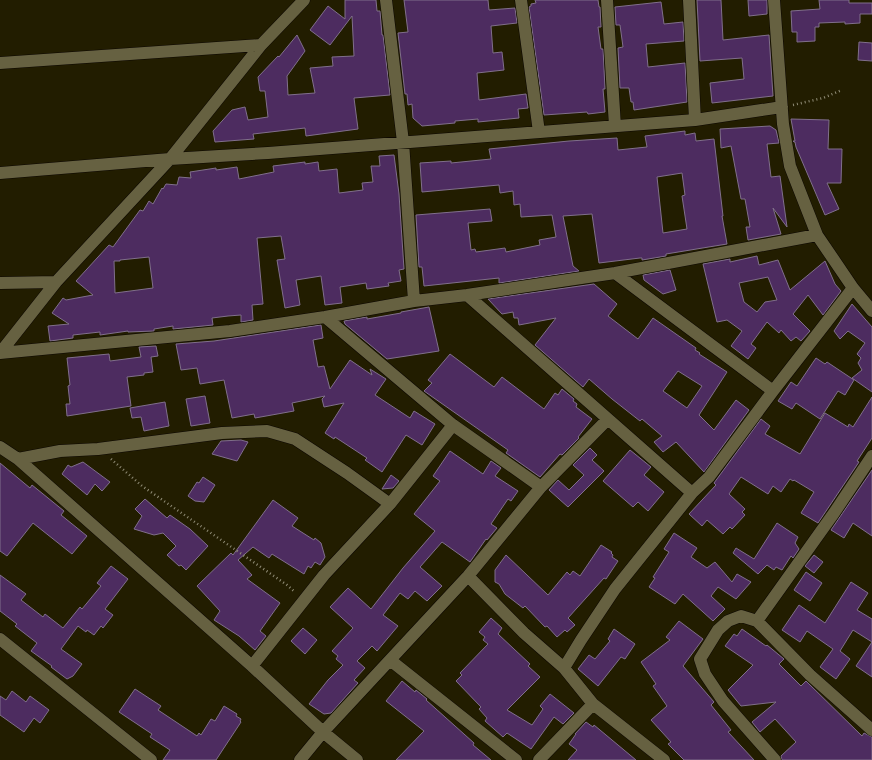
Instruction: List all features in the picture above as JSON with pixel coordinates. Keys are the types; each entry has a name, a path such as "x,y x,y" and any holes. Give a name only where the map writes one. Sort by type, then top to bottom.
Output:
{"street":[{"path":"0,353 56,282 170,159 261,45 304,0"},
{"path":"386,0 403,142 414,301"},
{"path":"521,0 539,132"},
{"path":"607,0 614,126"},
{"path":"689,0 695,120"},
{"path":"774,0 783,124 790,166 817,234 853,288 872,311"},
{"path":"0,63 261,45"},
{"path":"0,173 695,120 782,107"},
{"path":"0,353 230,331 325,317 414,301 615,273 817,234"},
{"path":"615,273 773,391"},
{"path":"0,283 56,282"},
{"path":"564,668 616,589 692,493 709,477 773,391 853,288"},
{"path":"467,294 692,493"},
{"path":"325,317 453,425 541,487"},
{"path":"300,760 323,732 468,576 541,487 608,420"},
{"path":"252,666 324,575 390,504 453,425"},
{"path":"18,459 60,451 98,449 222,433 267,431 295,439 347,473 390,504"},
{"path":"0,447 18,459 252,666 323,732 357,760"},
{"path":"756,621 834,513 872,456"},
{"path":"468,576 524,633 564,668 593,704 664,760"},
{"path":"776,760 723,701 705,674 700,659 718,630 728,621 741,616 756,621 810,674 872,730"},
{"path":"0,639 151,760"},
{"path":"390,660 516,760"},
{"path":"539,760 593,704"}],"path":[{"path":"782,107 809,102 842,90"},
{"path":"98,449 142,486 287,585 304,600"}],"building":[{"path":"345,0 376,0 377,11 380,11 390,95 354,98 358,129 306,136 305,128 253,134 254,139 215,142 213,131 232,110 245,107 248,120 268,117 265,91 260,91 258,77 278,56 279,57 297,35 305,51 287,76 288,95 315,93 310,68 333,66 332,57 354,56 352,16 330,45 310,30 328,6 345,19"},
{"path":"404,0 488,0 489,10 515,8 517,23 491,26 493,53 502,52 504,70 477,73 479,100 526,94 528,108 518,109 519,118 478,122 478,119 422,126 413,118 412,104 408,105 407,94 405,94 398,33 408,32"},
{"path":"535,0 598,0 600,7 601,27 598,27 601,49 603,49 605,89 603,89 605,112 544,115 529,7 531,4 536,3"},
{"path":"697,0 721,0 723,40 769,35 773,96 712,103 710,83 744,79 742,58 700,61"},
{"path":"748,0 767,0 767,14 749,16"},
{"path":"819,0 849,0 849,3 872,3 872,14 860,14 860,23 819,23 819,27 815,27 815,41 797,42 797,32 792,32 791,11 820,9"},
{"path":"661,2 664,24 683,22 684,41 646,44 648,67 685,63 687,102 634,110 629,88 620,88 618,48 623,47 620,25 616,25 615,7"},
{"path":"859,42 872,43 872,61 858,60"},
{"path":"791,119 829,120 828,149 842,149 841,183 827,183 839,209 825,215 795,142 793,141 795,141"},
{"path":"770,126 776,130 779,143 767,144 771,177 780,176 787,227 773,208 781,234 748,240 746,227 750,227 745,199 741,199 731,146 721,148 720,129"},
{"path":"685,131 685,135 695,133 696,141 714,139 722,216 727,244 666,254 666,256 642,260 642,258 640,258 599,263 592,214 563,216 573,266 579,271 499,283 499,278 424,286 422,267 419,267 416,215 490,209 492,221 468,223 471,250 475,249 476,252 505,248 506,252 540,245 539,240 556,237 552,215 521,217 520,204 514,205 513,191 500,193 499,185 422,192 420,163 451,161 451,163 491,159 489,149 569,141 617,138 618,150 647,147 645,136","holes":["682,173 685,195 682,196 687,229 663,233 657,177"]},
{"path":"394,155 399,194 404,269 399,270 401,281 388,283 389,286 367,289 366,283 340,287 342,303 325,305 321,276 296,280 300,305 285,308 277,260 285,259 281,236 257,238 263,304 252,305 253,320 241,322 241,315 228,316 212,318 213,325 173,329 173,326 154,329 154,331 128,331 100,335 100,332 73,335 73,338 50,341 48,326 69,324 52,313 63,298 66,300 93,295 76,281 109,245 113,247 140,210 143,211 149,201 153,204 166,184 177,185 179,177 191,178 190,172 216,168 216,170 237,167 239,179 274,172 273,166 318,162 319,171 337,169 339,193 363,190 362,183 373,182 371,166 380,166 379,156","holes":["149,257 153,288 115,293 114,261"]},
{"path":"757,256 759,265 778,260 790,290 825,261 835,284 841,291 823,315 808,295 793,314 810,331 801,341 796,337 791,341 781,330 779,333 767,322 751,344 756,348 748,359 731,346 742,331 727,320 717,322 703,264 730,259 730,262","holes":["768,277 777,300 765,302 757,312 744,302 739,283"]},
{"path":"670,270 676,290 663,294 644,280 643,275"},
{"path":"594,284 617,304 608,316 638,339 653,318 696,348 695,350 700,353 699,354 727,372 699,415 714,430 736,400 749,410 704,472 676,442 663,452 654,442 662,436 642,419 640,421 589,379 583,387 535,345 556,318 519,325 518,318 514,318 513,312 502,314 488,299","holes":["678,371 702,386 687,408 663,391"]},
{"path":"852,304 872,327 872,392 852,378 862,370 858,363 861,358 857,354 865,343 848,331 840,339 834,331"},
{"path":"429,307 439,351 387,359 345,324 344,321 367,317 367,319"},
{"path":"321,325 323,338 313,340 318,367 324,366 330,389 350,360 372,375 370,369 386,379 375,395 410,418 414,411 435,424 422,445 406,435 382,472 365,460 367,458 335,437 334,439 325,433 344,403 324,407 322,399 325,396 292,403 294,411 255,418 254,414 232,418 224,380 200,384 197,368 181,370 176,344 214,341"},
{"path":"156,346 158,356 151,357 153,372 144,373 144,375 127,377 131,406 67,416 66,404 70,404 68,386 70,385 67,358 109,354 110,361 141,357 139,347"},
{"path":"450,354 494,387 502,377 544,409 555,393 558,395 562,389 574,399 573,401 577,404 576,407 592,419 578,437 579,438 562,455 560,454 540,477 506,453 508,450 424,391 432,383 428,380"},
{"path":"816,358 825,364 827,362 854,380 845,395 838,391 820,419 796,403 792,409 778,401 791,382 797,386"},
{"path":"205,396 210,423 191,426 186,399"},
{"path":"872,397 872,438 857,461 859,462 818,523 801,513 814,492 790,479 781,492 773,486 768,494 741,477 729,494 745,509 742,512 745,515 732,529 730,527 723,534 707,520 702,526 689,514 716,485 714,483 761,419 770,426 765,434 800,454 825,413 848,427 849,424 853,427"},
{"path":"165,402 169,426 144,431 141,417 132,418 130,408"},
{"path":"241,440 248,442 237,461 212,454 221,441"},
{"path":"590,448 597,455 592,460 604,471 568,507 549,490 558,480 569,490 584,475 573,465"},
{"path":"630,450 651,467 644,475 664,492 648,511 638,502 633,507 603,481"},
{"path":"450,451 483,474 491,461 501,468 495,476 518,491 511,501 508,499 491,524 497,528 487,540 486,539 470,562 442,542 420,567 442,586 427,601 415,591 408,599 400,593 383,615 398,626 377,651 372,646 357,661 365,668 354,680 358,683 331,713 324,714 309,704 328,680 343,665 336,659 338,656 332,651 353,628 330,607 348,588 371,609 403,568 435,531 414,514 440,481 433,476"},
{"path":"83,462 110,482 102,491 95,484 87,495 62,474 68,465 71,467"},
{"path":"0,463 30,488 32,485 64,511 61,515 87,536 72,554 33,523 7,556 0,551"},
{"path":"872,470 872,536 853,523 844,538 831,530"},
{"path":"391,475 399,481 393,488 382,489"},
{"path":"203,477 215,485 204,502 195,501 188,496 197,482 199,483"},
{"path":"145,499 167,518 170,515 190,529 208,546 186,570 167,555 176,546 163,533 154,535 134,529 142,516 135,509"},
{"path":"273,500 298,518 292,526 314,540 315,538 321,543 325,557 320,565 315,562 311,568 308,566 304,574 272,554 269,558 253,547 238,560 252,575 247,579 280,603 260,631 266,636 255,650 239,636 214,620 220,611 197,586 231,553 233,555"},
{"path":"777,523 798,537 795,543 799,549 793,558 791,556 782,570 776,567 774,570 767,565 758,574 733,553 736,548 754,559"},
{"path":"674,533 697,548 691,557 707,568 715,562 732,582 737,574 751,582 736,599 718,587 711,596 725,609 713,621 683,594 675,604 649,587 655,578 653,577 669,552 664,549"},
{"path":"601,545 612,552 612,557 618,561 606,579 604,578 568,618 575,625 567,632 565,630 557,637 525,606 523,608 505,594 499,584 495,582 495,570 506,555 548,595 567,572 570,575 573,571 580,576"},
{"path":"814,555 823,562 814,573 805,566"},
{"path":"111,566 128,579 105,609 113,615 103,628 101,626 94,635 87,630 86,632 78,626 61,649 82,664 73,676 67,679 31,651 37,643 15,626 17,624 0,611 0,575 26,594 21,600 43,617 45,614 63,628 80,607 82,609 101,586 97,583"},
{"path":"806,572 822,583 810,601 794,590"},
{"path":"851,582 868,593 857,610 872,619 872,642 853,630 840,651 850,659 836,679 820,667 833,649 807,631 800,642 782,630 799,605 825,623"},
{"path":"491,618 502,628 498,634 530,664 528,666 540,677 507,710 532,725 543,709 540,706 550,694 574,713 563,724 554,717 531,749 507,733 503,737 485,721 487,718 479,709 481,707 456,681 462,675 460,673 488,644 483,640 485,637 479,632"},
{"path":"679,621 703,639 683,666 714,702 711,705 731,730 728,732 754,760 684,760 668,744 671,742 651,720 667,706 653,686 656,684 641,662 670,640 666,637"},
{"path":"303,628 317,640 305,654 291,641"},
{"path":"614,629 635,644 625,659 621,657 598,686 578,669 589,655 595,659 610,641 608,639"},
{"path":"742,629 766,646 767,645 784,659 779,664 801,686 806,681 862,736 864,733 872,737 872,760 782,760 781,756 796,742 775,719 760,732 752,722 776,702 741,706 728,690 753,665 725,646 734,634 737,636"},
{"path":"872,642 872,677 856,666"},
{"path":"402,681 415,692 416,690 427,699 426,700 474,743 473,745 491,760 396,760 424,731 386,701"},
{"path":"135,689 161,706 158,710 197,736 199,733 201,735 211,719 215,721 224,706 237,714 236,716 241,719 241,722 216,760 163,760 170,750 150,737 152,734 119,712"},
{"path":"12,691 26,702 30,696 49,710 40,723 34,718 24,732 0,715 0,696 6,700"},
{"path":"586,722 593,727 594,725 636,760 568,760 577,750 569,744 575,734"}]}
